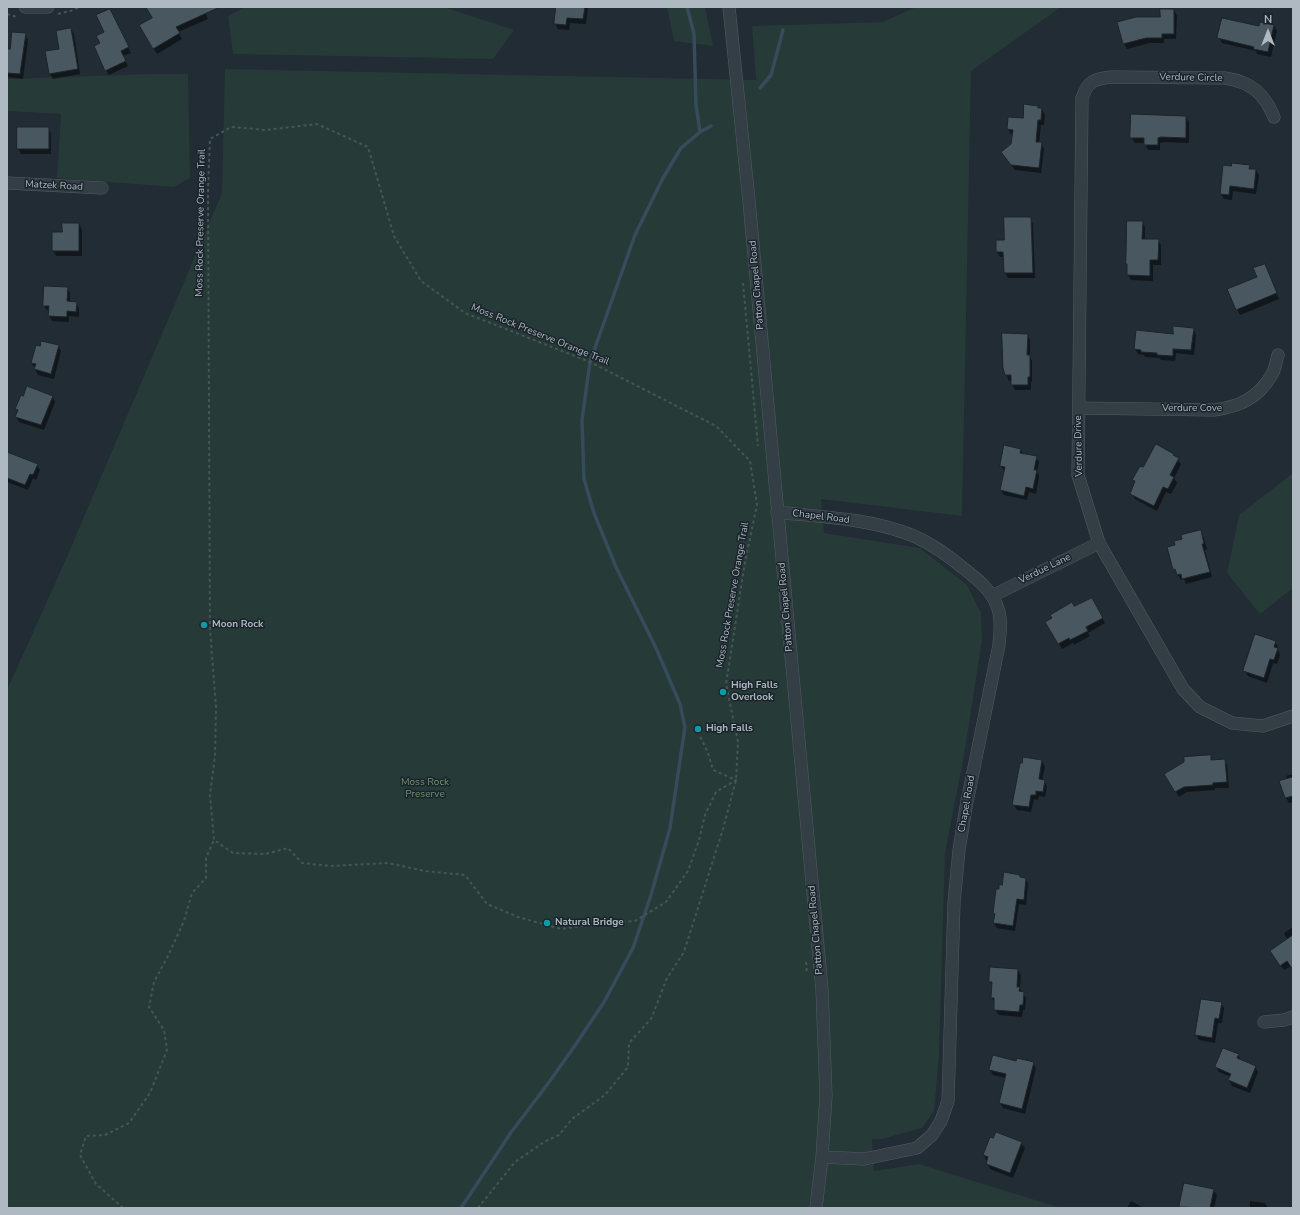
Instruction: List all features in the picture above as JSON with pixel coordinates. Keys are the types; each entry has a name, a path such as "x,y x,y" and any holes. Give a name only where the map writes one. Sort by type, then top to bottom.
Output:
{"street":[{"path":"25,7 48,7"},
{"name":"Patton Chapel Road","path":"728,7 749,201 822,990 826,1096 822,1157 816,1208"},
{"name":"Verdure Circle","path":"1092,82 1102,78 1111,77 1225,78 1236,80 1250,86 1262,95 1270,106 1274,117"},
{"name":"Verdure Drive","path":"1092,82 1085,88 1082,98 1078,475 1099,543 1183,689 1200,707 1232,724 1263,726 1293,716"},
{"name":"Matzek Road","path":"7,183 102,188"},
{"name":"Verdure Cove","path":"1079,408 1214,410 1229,408 1246,401 1258,392 1272,376 1278,355"},
{"name":"Chapel Road","path":"777,512 881,526 904,532 929,544 952,559 977,579 992,596 998,609 1001,627 999,645 966,807 959,850 954,903 948,1102 941,1121 932,1135 917,1148 864,1160 822,1157"},
{"name":"Verdue Lane","path":"992,596 1099,543"},
{"path":"1264,1022 1284,1020 1293,1017"}],"path":[{"name":"Moss Rock Preserve Orange Trail","path":"123,1208 96,1184 80,1155 86,1136 105,1135 129,1123 150,1093 167,1050 164,1030 149,1007 154,982 184,921 192,893 206,878 206,858 214,840 210,795 215,756 216,707 210,629 208,189 210,139 231,127 266,130 317,124 368,147 394,236 422,281 465,313 590,362 716,426 750,461 757,505 745,562 726,684 738,742 736,780 684,952 667,978 651,1019 629,1043 628,1067 605,1095 572,1119 559,1135 544,1142 515,1162 478,1208"},
{"path":"698,734 708,753 713,770 736,780"},
{"path":"214,840 233,853 265,854 288,848 302,863 330,866 388,863 425,871 465,875 487,904 518,917 560,930 595,924 634,921 666,902 688,871 705,814 716,792 736,780"}],"green space":[{"path":"245,7 444,7 514,30 493,59 233,54 228,16"},
{"path":"667,7 705,7 713,46 674,41"},
{"name":"Moss Rock Preserve","path":"916,7 1061,7 971,71 962,516 821,499 824,533 920,548 967,585 981,613 982,640 964,756 945,853 939,1057 934,1111 922,1128 882,1139 872,1139 874,1171 919,1164 1061,1208 7,1208 7,690 66,559 222,193 225,69 756,80 752,26 883,22"},
{"path":"188,74 190,178 174,187 57,178 61,114 7,111 7,79"},
{"path":"1293,473 1293,588 1260,614 1227,573 1239,515"}],"building":[{"path":"146,7 220,7 176,27 180,33 153,49 139,25 152,18"},
{"path":"556,7 585,7 583,19 567,18 566,25 554,24"},
{"path":"110,9 129,47 121,51 126,61 105,71 94,46 100,43 96,36 104,32 96,15"},
{"path":"1160,9 1174,9 1174,34 1162,34 1162,38 1146,38 1123,44 1117,22 1136,17 1160,17"},
{"path":"1222,18 1259,26 1260,22 1274,25 1268,52 1217,38"},
{"path":"71,28 78,69 49,74 45,51 59,49 56,31"},
{"path":"12,32 26,33 20,74 7,73 7,49 10,49"},
{"path":"1024,104 1042,108 1041,120 1038,120 1036,142 1042,142 1039,168 1011,165 1001,152 1011,144 1013,130 1007,129 1008,117 1023,118"},
{"path":"1131,114 1186,116 1186,138 1161,137 1158,138 1158,145 1144,145 1144,138 1130,138"},
{"path":"17,127 49,127 49,149 17,149"},
{"path":"1232,163 1250,165 1249,169 1256,169 1254,189 1230,186 1229,195 1220,194 1223,165 1231,166"},
{"path":"1004,217 1031,217 1033,273 1004,273 1003,252 996,252 996,240 1004,240"},
{"path":"1127,221 1143,221 1142,239 1159,239 1158,260 1150,260 1150,276 1127,275"},
{"path":"62,223 79,223 79,251 52,251 52,232 62,232"},
{"path":"1265,264 1277,293 1236,310 1227,289 1257,277 1253,268"},
{"path":"44,286 68,287 67,301 77,302 76,312 67,311 67,317 48,316 49,306 43,306"},
{"path":"1173,326 1194,328 1191,350 1173,349 1173,356 1157,355 1157,353 1141,352 1141,350 1134,349 1136,330 1173,334"},
{"path":"1002,333 1028,334 1027,355 1030,355 1030,377 1028,377 1028,385 1011,385 1011,375 1005,375 1003,368"},
{"path":"41,341 59,345 51,374 34,369 36,364 31,363 36,345 40,346"},
{"path":"27,386 53,396 41,425 15,417 18,410 15,409"},
{"path":"1156,444 1179,458 1170,475 1174,477 1168,489 1163,487 1154,506 1130,494 1135,481 1132,480 1140,466 1143,467"},
{"path":"1004,445 1021,449 1020,453 1037,456 1034,470 1037,470 1033,489 1026,487 1024,496 1000,490 1005,467 1000,466"},
{"path":"7,452 38,464 33,475 30,474 25,485 7,478"},
{"path":"1201,530 1204,544 1202,544 1210,572 1182,579 1181,574 1177,575 1175,569 1173,570 1167,547 1175,545 1174,541 1182,539 1181,535"},
{"path":"1092,598 1103,618 1086,627 1088,631 1058,644 1045,622 1052,618 1050,615 1072,602 1074,606"},
{"path":"1255,634 1276,641 1274,647 1278,648 1274,660 1270,659 1264,678 1243,671"},
{"path":"1211,755 1211,760 1225,759 1227,782 1213,783 1213,785 1184,787 1175,792 1164,774 1184,762 1184,757"},
{"path":"1023,757 1042,760 1039,779 1045,780 1043,792 1036,791 1036,795 1031,795 1029,807 1012,805 1020,763 1022,763"},
{"path":"1293,777 1293,796 1285,798 1279,781"},
{"path":"1004,872 1020,875 1020,877 1026,878 1024,900 1017,899 1013,926 993,923 995,914 993,913 996,889 999,889 999,884 1002,885"},
{"path":"1293,935 1293,970 1287,961 1280,966 1270,951"},
{"path":"990,967 1018,969 1017,987 1020,987 1019,991 1024,992 1023,1005 1020,1005 1019,1012 994,1010 994,998 991,998 992,982 989,982"},
{"path":"1201,999 1222,1002 1219,1019 1215,1018 1212,1038 1195,1035"},
{"path":"1223,1048 1239,1054 1237,1058 1256,1066 1247,1088 1228,1080 1231,1074 1215,1067"},
{"path":"993,1055 1016,1061 1017,1058 1034,1062 1022,1109 999,1103 1006,1074 989,1070"},
{"path":"996,1132 1022,1142 1010,1173 986,1164 988,1157 983,1155 990,1137 993,1138"},
{"path":"1184,1183 1214,1189 1210,1208 1179,1207"}],"waterway":[{"path":"687,7 694,34 696,105 700,132"},
{"path":"760,88 771,75 783,30"},
{"path":"461,1208 512,1131 547,1085 604,1002 633,948 651,895 670,828 685,727 680,704 656,648 616,567 594,513 584,479 582,420 590,362 635,235 663,178 681,148 700,132 711,126"}],"place":[{"name":"Moon Rock","path":"204,625"},
{"name":"High Falls Overlook","path":"723,692"},
{"name":"High Falls","path":"698,729"},
{"name":"Natural Bridge","path":"547,923"}]}
